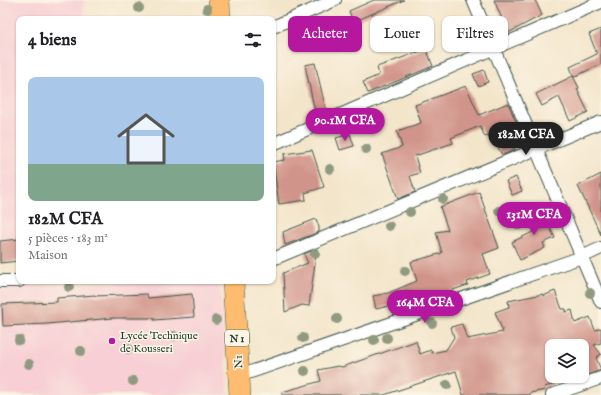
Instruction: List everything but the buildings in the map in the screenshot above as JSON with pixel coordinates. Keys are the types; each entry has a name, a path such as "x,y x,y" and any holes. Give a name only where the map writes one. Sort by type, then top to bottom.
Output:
{"highway":[{"path":"219,0 220,16"},
{"name":"N1","path":"233,284 239,386"}],"street":[{"path":"276,27 335,0"},
{"path":"473,0 480,16"},
{"path":"508,41 601,2"},
{"path":"276,143 482,52"},
{"path":"495,52 601,302"},
{"path":"276,258 601,122"},
{"path":"239,386 582,257 601,248"},
{"path":"0,281 16,281"},
{"path":"552,395 601,378"}],"shaded area":[{"path":"0,0 83,0 84,16 16,16 16,261 0,263"},
{"name":"Lycée Technique de Kousseri","path":"82,284 220,284 228,395 0,395 0,287"}],"place":[{"name":"Lycée Technique de Kousseri","path":"112,341"}]}
